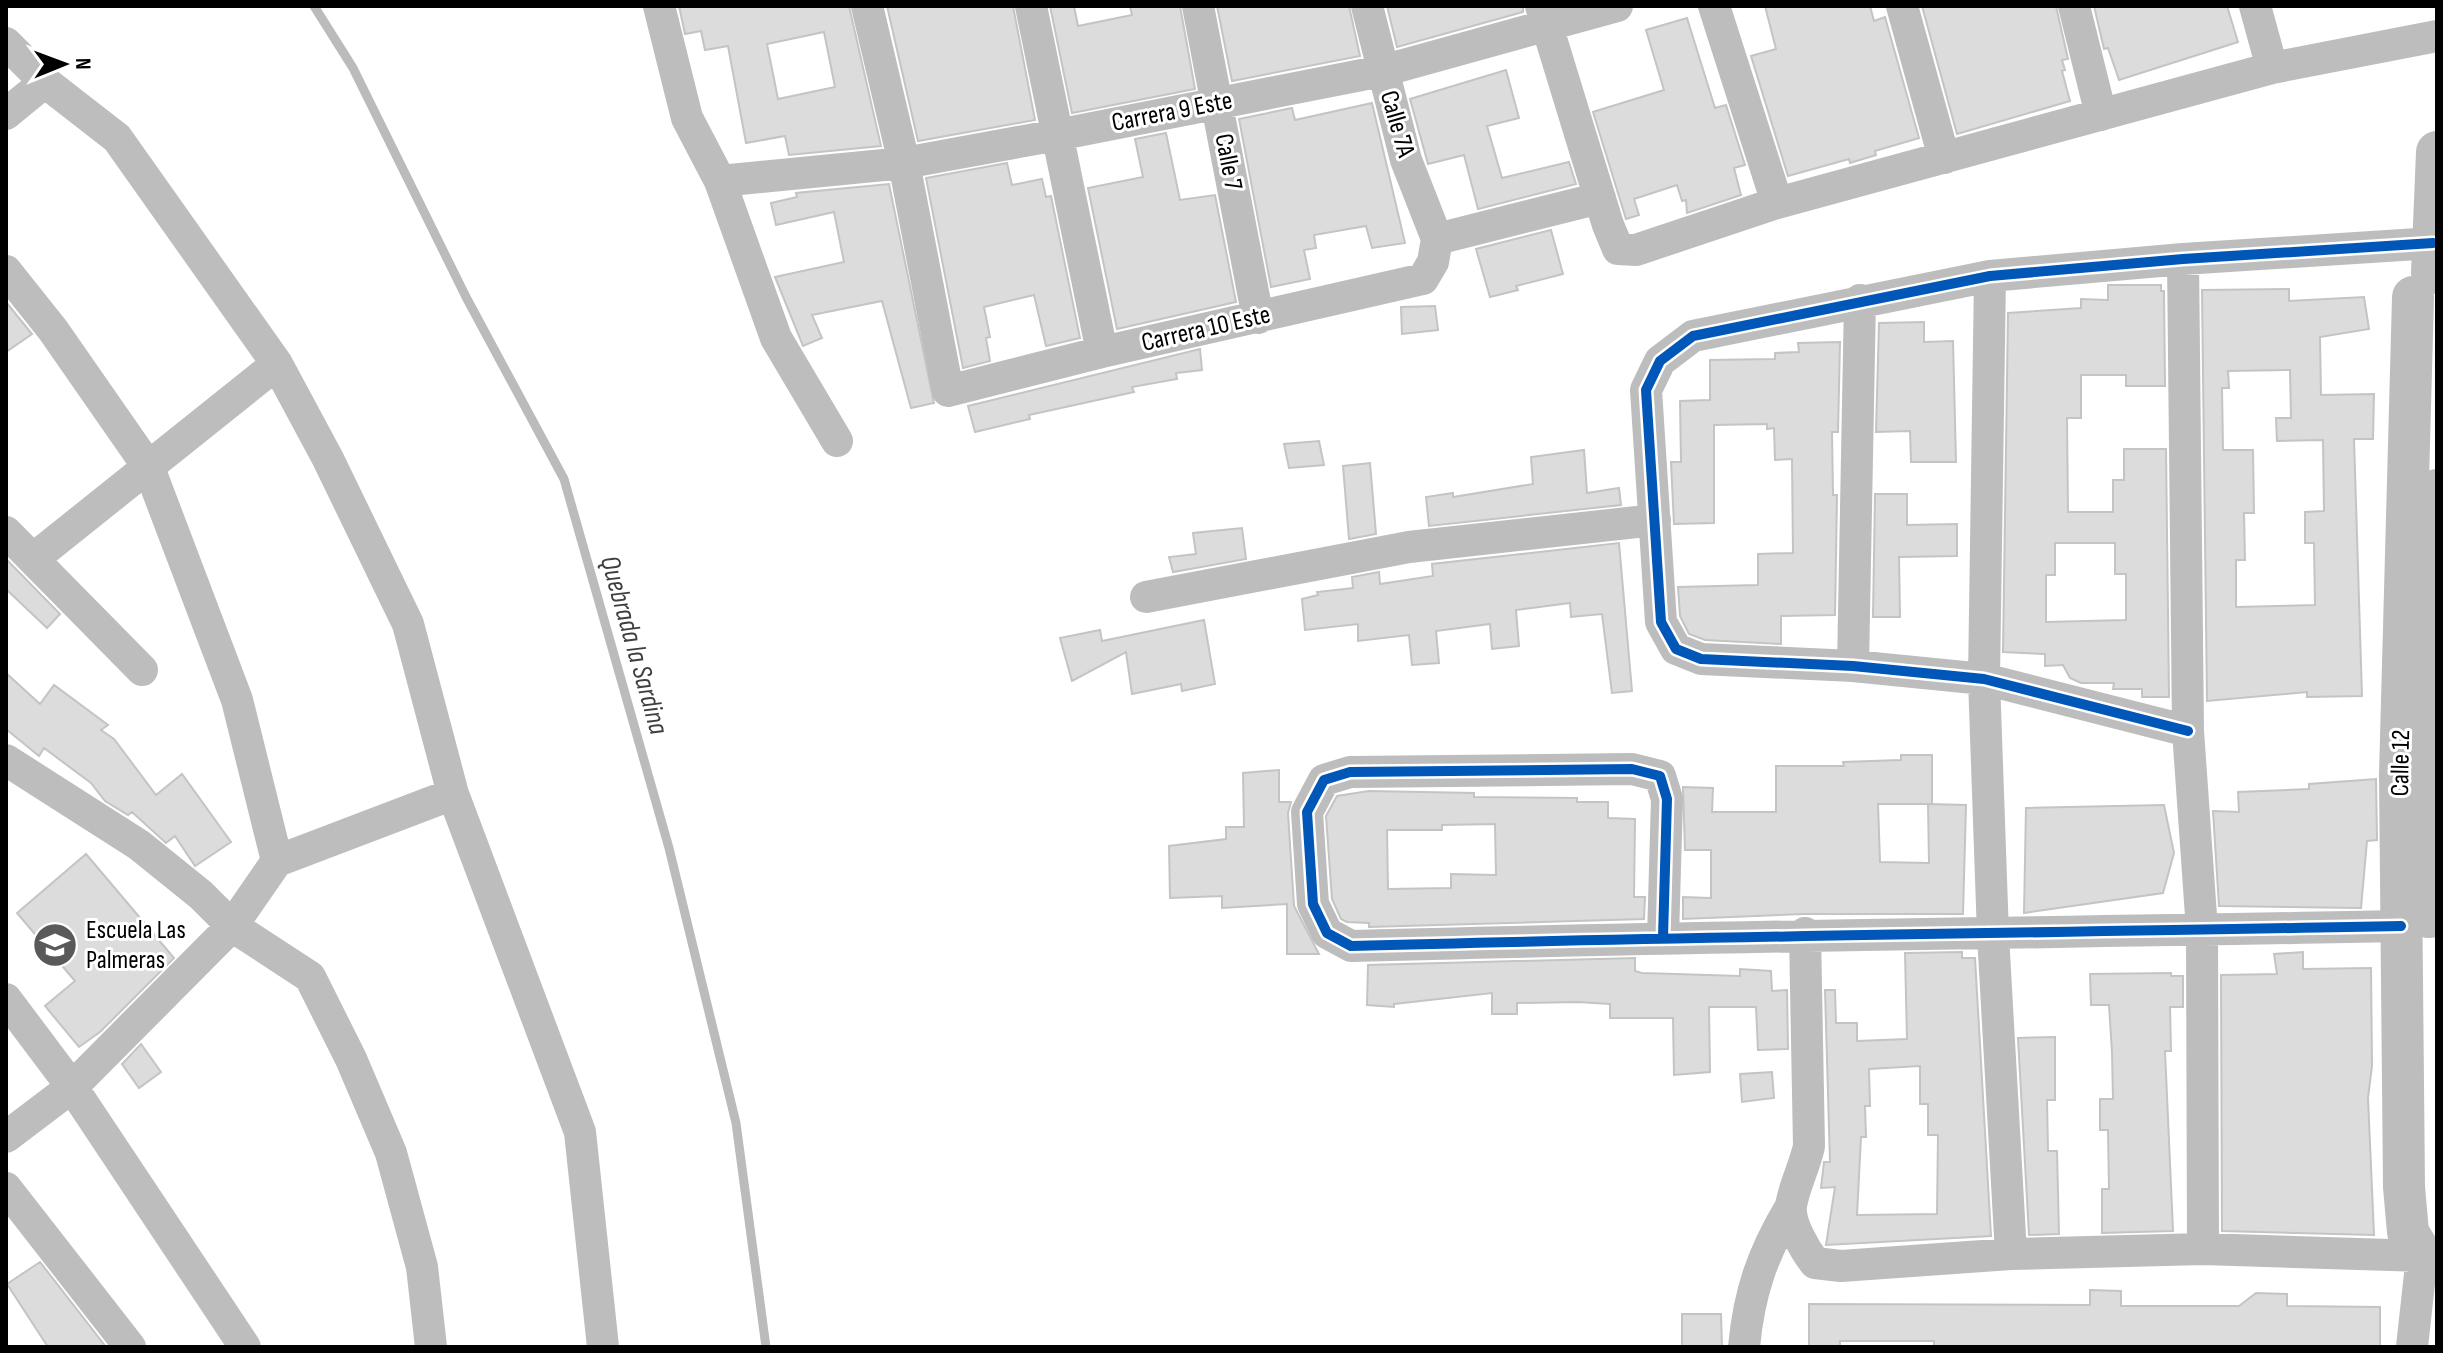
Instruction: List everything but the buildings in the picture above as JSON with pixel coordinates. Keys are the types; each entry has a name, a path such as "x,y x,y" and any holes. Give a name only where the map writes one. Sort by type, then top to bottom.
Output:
{"main road":[{"name":"Calle 12","path":"2422,923 2400,775 2437,152"},
{"name":"Calle 12","path":"2432,1246 2408,1232 2404,1187 2422,923 2436,597 2437,490"}],"street":[{"path":"659,6 687,118 720,181 776,338 837,441"},
{"path":"867,6 904,163"},
{"path":"1031,6 1102,352"},
{"name":"Calle 7","path":"1198,6 1258,318"},
{"name":"Calle 7A","path":"1367,6 1406,160 1437,239"},
{"name":"Carrera 9 Este","path":"720,181 904,163 1057,135 1382,71 1544,16 1617,6"},
{"path":"1714,6 1777,203"},
{"path":"1902,6 1944,158"},
{"path":"2074,6 2101,115"},
{"path":"2255,6 2272,68"},
{"path":"1544,16 1618,249 1636,250 1777,203 2272,68 2437,36"},
{"path":"6,43 45,82 117,138 277,364 328,459 408,624 453,794 580,1132 603,1347"},
{"path":"6,114 45,82"},
{"name":"Carrera 10 Este","path":"904,163 948,391 1102,352 1423,279 1433,262 1437,239"},
{"path":"1437,239 1600,198"},
{"path":"2188,731 1984,679 1853,666 1701,659 1676,649 1661,622 1646,390 1660,361 1693,336 1990,276 2183,259 2430,280"},
{"path":"2183,259 2188,731 2202,930 2203,1249"},
{"path":"6,271 53,330 149,468 237,700 277,861"},
{"path":"1990,276 1984,679 1993,935 2011,1254"},
{"path":"1853,666 1860,300"},
{"path":"33,559 277,364"},
{"path":"1146,597 1409,547 1655,520"},
{"path":"6,532 142,670"},
{"path":"6,760 139,845 201,895 232,926 310,977 351,1059 395,1167 422,1267 431,1347"},
{"path":"1663,937 1667,799 1660,776 1632,769 1350,772 1324,780 1307,812 1313,904 1327,933 1351,946 1805,933 1993,935 2422,923"},
{"path":"6,1137 72,1087 232,926 277,861 453,794"},
{"path":"1744,1347 1747,1311 1765,1251 1790,1208 1804,1171 1809,1146 1805,933"},
{"path":"6,999 72,1087 245,1347"},
{"path":"6,1188 130,1347"},
{"path":"1790,1208 1804,1249 1815,1263 1841,1266 2011,1254 2432,1246"},
{"name":"Calle 12","path":"2412,1347 2432,1246"}],"waterway":[{"name":"Quebrada la Sardina","path":"314,6 353,68 466,297 564,479 669,848 736,1123 766,1347"}],"cycle path":[{"path":"2188,731 1984,679 1853,666 1701,659 1676,649 1661,622 1646,390 1660,361 1693,336 1990,276 2183,259 2433,243"},
{"path":"1663,937 1667,799 1660,776 1632,769 1350,772 1324,780 1307,812 1313,904 1327,933 1351,946 2401,926"}],"place":[{"name":"Escuela Las Palmeras","path":"55,945"}]}
